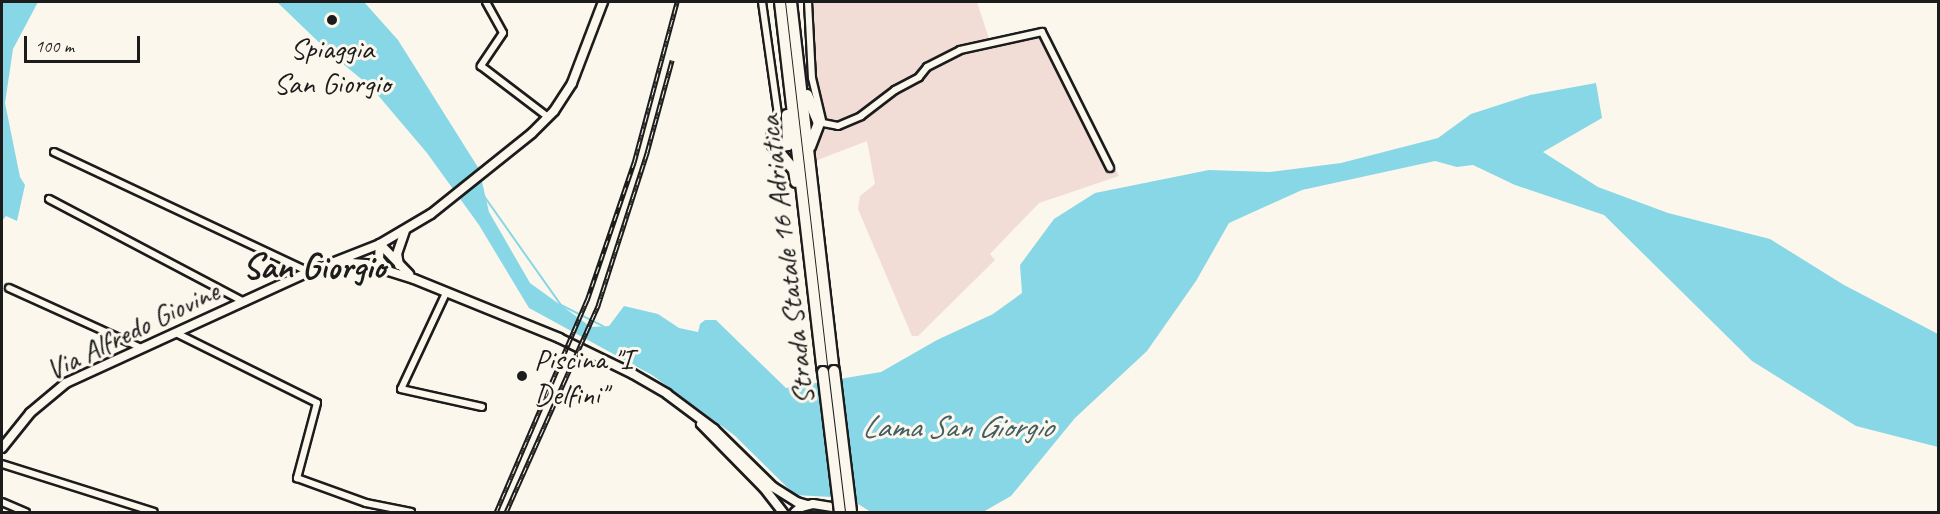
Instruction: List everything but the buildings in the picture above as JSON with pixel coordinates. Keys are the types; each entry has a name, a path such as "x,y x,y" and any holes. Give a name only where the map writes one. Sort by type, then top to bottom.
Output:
{"highway":[{"name":"Strada Statale 16 Adriatica","path":"780,2 809,242 852,513"},
{"name":"Strada Statale 16 Adriatica","path":"791,2 809,153 840,513"},
{"path":"800,71 809,103 821,123 809,153"},
{"path":"772,136 780,146 788,145 786,93 790,79"},
{"path":"772,136 773,145 794,170 802,228 809,242"}],"main road":[{"name":"Via Alfredo Giovine","path":"2,448 30,412 66,383 309,272 380,244 431,214 548,117 572,83 603,2"},
{"path":"399,266 397,254 405,231"},
{"path":"380,244 414,279"},
{"path":"380,244 379,259 387,269"},
{"path":"333,262 366,264 387,269 596,356 667,394 684,406 714,429 773,487 797,502 807,505 831,505 852,513"},
{"path":"684,406 764,488 783,513"},
{"path":"795,513 807,505"}],"street":[{"path":"486,2 503,33 482,66 548,117"},
{"path":"762,2 778,115 772,136"},
{"path":"808,2 812,78 821,123 838,126 861,116 895,90 919,77 927,67 960,50 1042,32 1110,168"},
{"path":"54,152 309,272"},
{"path":"49,199 244,302"},
{"path":"9,288 141,348"},
{"path":"446,293 401,389 482,407"},
{"path":"176,333 317,403 297,478 366,503 411,513"},
{"path":"2,464 154,513"},
{"path":"2,502 26,513"}],"shaded area":[{"path":"806,2 977,2 989,39 1045,35 1119,176 1039,203 990,254 995,260 918,336 912,336 858,209 860,196 875,184 867,141 815,161"}],"water":[{"path":"2,2 38,2 13,49 5,103 20,177 25,185 17,221 6,216 2,221"},
{"name":"Lama San Giorgio","path":"277,2 364,2 398,40 479,169 489,212 530,283 591,327 609,326 624,306 658,314 679,328 698,332 700,324 705,320 716,320 786,388 881,372 937,340 993,314 1022,293 1020,265 1054,219 1095,193 1209,170 1269,172 1341,163 1438,138 1471,114 1530,95 1596,83 1602,118 1543,152 1598,187 1668,213 1770,239 1844,285 1938,334 1938,447 1856,426 1752,361 1604,215 1515,185 1473,165 1457,167 1435,161 1302,190 1229,223 1196,281 1147,351 1075,418 1011,496 983,512 871,512 858,504 831,497 795,495 734,435 652,375 529,308 479,225 427,153 371,87 343,64 343,56 329,52"}],"waterway":[{"path":"484,196 561,305 603,326"}],"railway":[{"path":"496,512 587,300 634,162 677,2"},
{"path":"506,512 598,305 647,152 672,60"}],"place":[{"name":"Spiaggia San Giorgio","path":"332,20"},
{"name":"Piscina \"I Delfini\"","path":"522,376"}],"district":[{"name":"San Giorgio","path":"314,267"}]}
